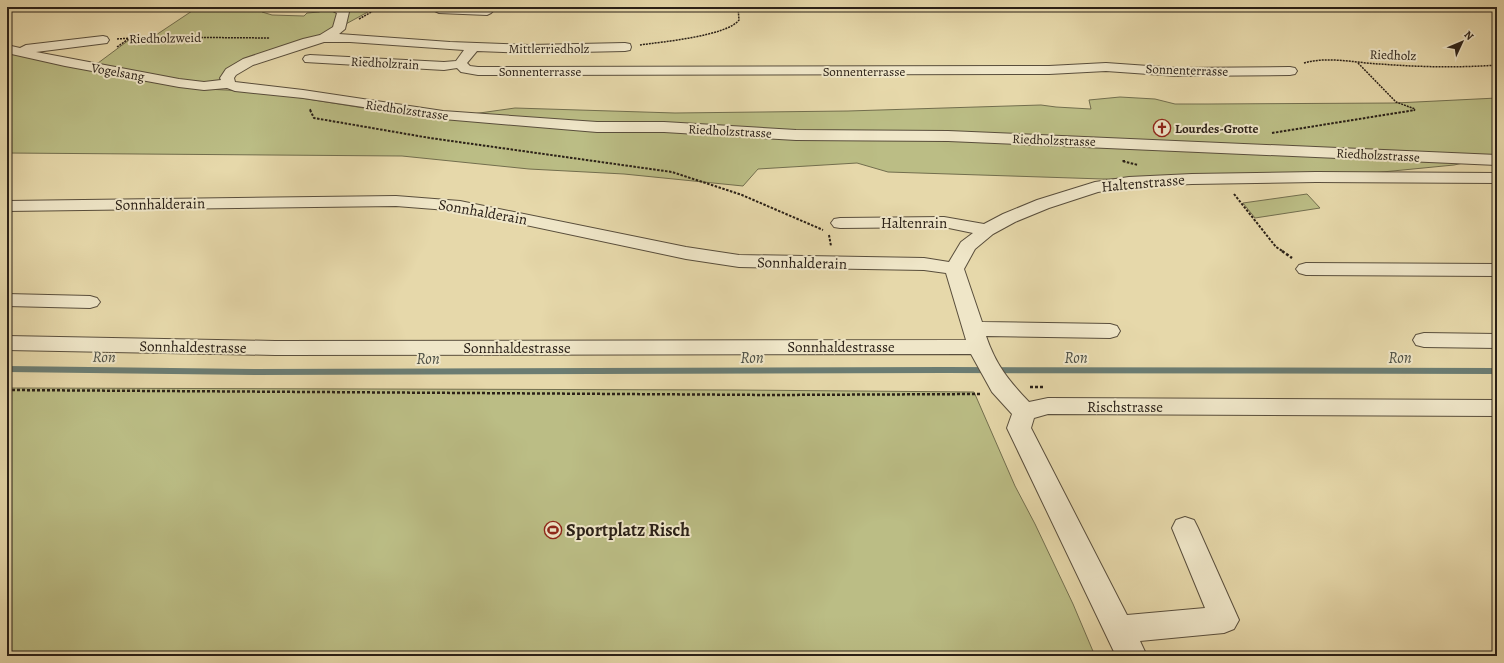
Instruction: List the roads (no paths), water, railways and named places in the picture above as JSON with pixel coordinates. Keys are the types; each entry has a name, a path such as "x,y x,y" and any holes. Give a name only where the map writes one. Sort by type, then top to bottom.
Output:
{"street":[{"path":"324,38 339,29 343,12 333,7"},
{"path":"439,9 487,11"},
{"path":"229,84 227,78 231,72 248,62 307,42 324,38 350,38 473,47"},
{"path":"11,50 103,40"},
{"path":"460,64 473,47"},
{"name":"Mittlerriedholz","path":"473,47 572,49 625,47"},
{"name":"Vogelsang","path":"11,50 65,62 179,83 204,86 229,84"},
{"name":"Riedholzrain","path":"310,59 444,66 460,64"},
{"name":"Sonnenterrasse","path":"460,64 466,69 491,71 1041,70 1106,67 1138,68 1177,72 1290,71"},
{"name":"Riedholzstrasse","path":"229,84 235,87 303,94 443,116 597,127 664,127 796,135 948,136 1497,160"},
{"name":"Haltenstrasse","path":"954,269 968,246 987,230 1009,218 1043,204 1095,187 1129,182 1223,179 1497,178"},
{"name":"Sonnhalderain","path":"7,206 396,201 430,203 460,206 697,255 739,261 836,264 924,264 954,269"},
{"name":"Haltenrain","path":"840,223 944,222 987,230"},
{"path":"954,269 994,390 1024,412 1020,428 1132,656"},
{"path":"1306,269 1497,270"},
{"path":"8,300 90,302"},
{"name":"Sonnhaldestrasse","path":"7,343 275,348 978,344 1110,331"},
{"path":"1424,340 1497,341"},
{"name":"Rischstrasse","path":"1024,412 1048,406 1330,415 1497,408"},
{"path":"1119,629 1224,620 1185,528"}],"waterway":[{"name":"Ron","path":"7,369 254,372 945,370 1497,371"}],"place":[{"name":"Lourdes-Grotte","path":"1162,128"},
{"name":"Sportplatz Risch","path":"553,530"}]}
